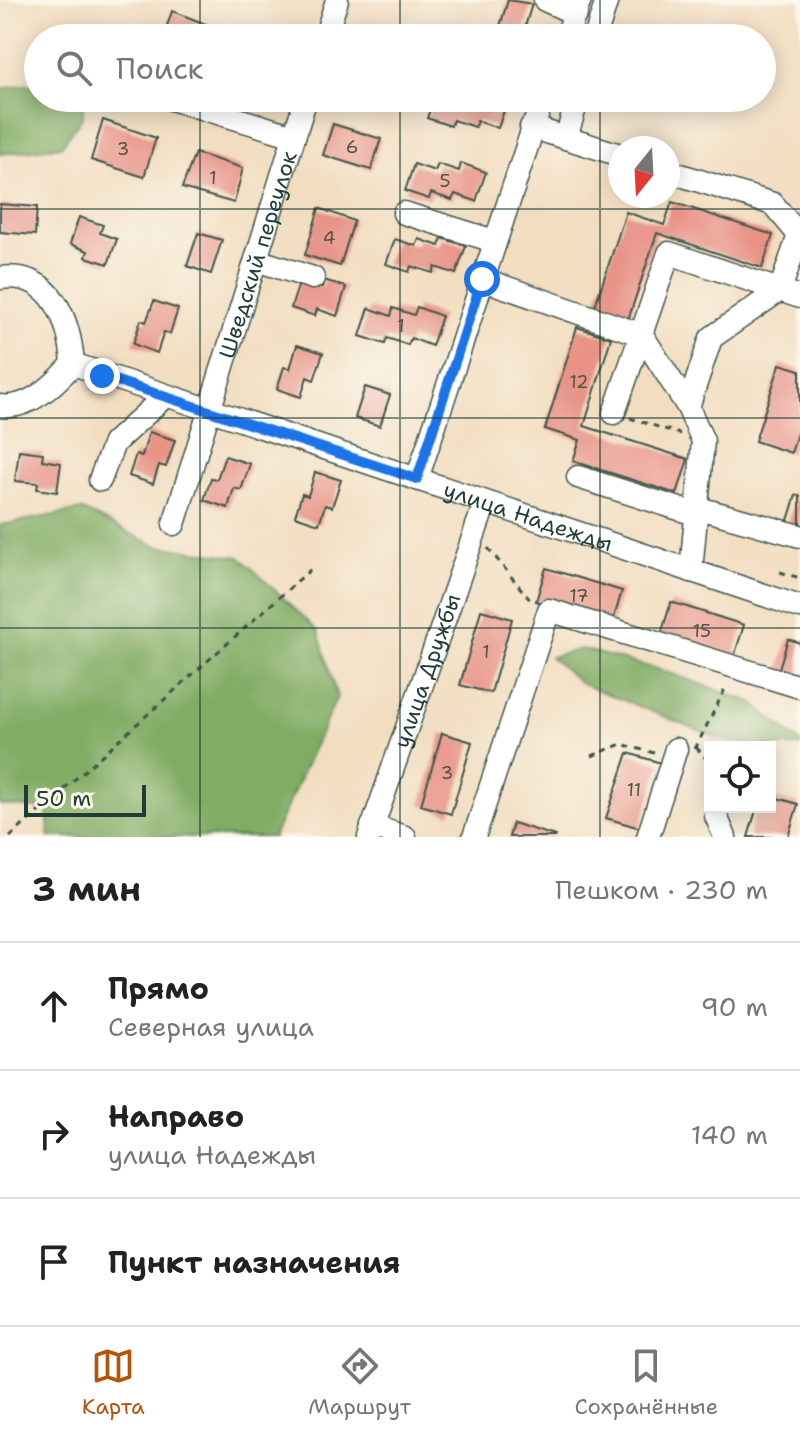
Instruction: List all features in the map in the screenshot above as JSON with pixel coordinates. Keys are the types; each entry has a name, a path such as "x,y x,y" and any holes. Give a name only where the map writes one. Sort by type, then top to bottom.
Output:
{"street":[{"path":"329,24 337,0"},
{"path":"545,0 578,7"},
{"path":"599,24 607,0"},
{"path":"214,112 294,136"},
{"name":"Шведский переулок","path":"174,524 302,112"},
{"path":"417,479 537,112"},
{"path":"566,138 574,112"},
{"path":"531,127 608,151"},
{"path":"680,175 773,204 799,235 790,293"},
{"path":"404,213 494,241"},
{"path":"614,413 669,253 790,293"},
{"path":"256,260 313,278"},
{"path":"0,278 26,281 55,301 69,325 73,364 38,396 11,408 0,406"},
{"path":"482,279 642,335 688,407 703,441 691,571"},
{"path":"688,407 711,338 790,293"},
{"name":"улица Надежды","path":"73,364 800,607"},
{"path":"100,480 114,443 165,396"},
{"path":"578,477 695,511 800,536"},
{"name":"улица Дружбы","path":"370,832 485,503"},
{"path":"474,837 549,610 800,687"},
{"path":"648,837 682,751"},
{"path":"717,813 725,837"},
{"path":"370,832 405,837"}],"path":[{"path":"614,413 703,441"},
{"path":"475,531 534,604 549,610"},
{"path":"10,837 311,569"},
{"path":"780,572 800,578"},
{"path":"682,751 737,667"},
{"path":"592,756 621,744 682,751 704,760"}],"green space":[{"path":"24,85 24,112 83,112 83,116 61,146 0,154 0,89"},
{"path":"81,510 156,546 240,557 318,631 337,697 273,837 49,837 47,809 0,805 0,525"},
{"path":"582,649 661,670 751,702 800,742 800,746 776,747 776,741 732,741 716,737 582,684 550,657"}],"building":[{"path":"508,0 532,4 526,24 501,24"},
{"path":"172,11 206,24 168,24"},
{"path":"429,112 504,112 498,128 477,121 475,127 453,120 451,126 427,118"},
{"path":"103,120 156,138 144,177 91,160"},
{"path":"333,124 381,139 371,170 323,155"},
{"path":"195,153 243,168 234,203 182,188"},
{"path":"461,163 486,172 476,201 455,194 452,200 431,193 429,199 405,191 414,164 435,171 438,164 459,171"},
{"path":"0,204 37,207 35,235 0,232"},
{"path":"680,205 773,235 762,268 657,233 627,323 593,312 626,212 664,225 670,208 680,208"},
{"path":"319,208 354,221 340,266 305,255"},
{"path":"79,217 103,225 100,233 117,239 108,264 86,257 88,251 70,244"},
{"path":"198,233 222,240 211,274 187,266"},
{"path":"442,238 466,246 456,274 435,267 433,273 411,266 409,272 386,264 395,239 416,246 419,239 439,246"},
{"path":"300,280 322,287 324,280 346,287 337,316 317,309 315,316 291,308"},
{"path":"154,301 178,309 170,334 164,332 157,353 133,344 141,320 146,322"},
{"path":"417,307 442,316 432,346 411,338 408,345 387,338 385,344 360,336 369,308 391,316 393,308 414,315"},
{"path":"577,327 611,338 584,426 688,459 677,494 573,461 580,440 545,429"},
{"path":"297,345 323,353 314,380 307,377 301,397 277,389 284,367 290,369"},
{"path":"780,364 800,370 800,424 791,453 755,441"},
{"path":"365,387 390,395 380,426 355,418"},
{"path":"149,432 175,440 166,467 159,465 153,484 129,476 136,454 142,456"},
{"path":"19,450 43,453 42,460 61,463 57,492 37,489 38,483 15,481"},
{"path":"225,456 250,464 241,490 234,488 228,508 204,500 211,478 217,479"},
{"path":"315,472 341,480 332,507 325,505 319,524 295,516 302,494 308,496"},
{"path":"796,495 800,496 800,534 785,530"},
{"path":"546,568 622,591 612,624 536,601"},
{"path":"671,602 744,625 733,660 660,638"},
{"path":"481,610 512,619 491,693 460,685"},
{"path":"788,639 800,643 800,681 777,675"},
{"path":"442,733 472,742 451,814 421,805"},
{"path":"628,753 661,763 640,828 606,818"},
{"path":"776,798 798,804 788,837 748,837 755,813 776,813"},
{"path":"513,823 555,836 555,837 509,837"}],"route":[{"path":"102,376 417,479 482,279"}]}
